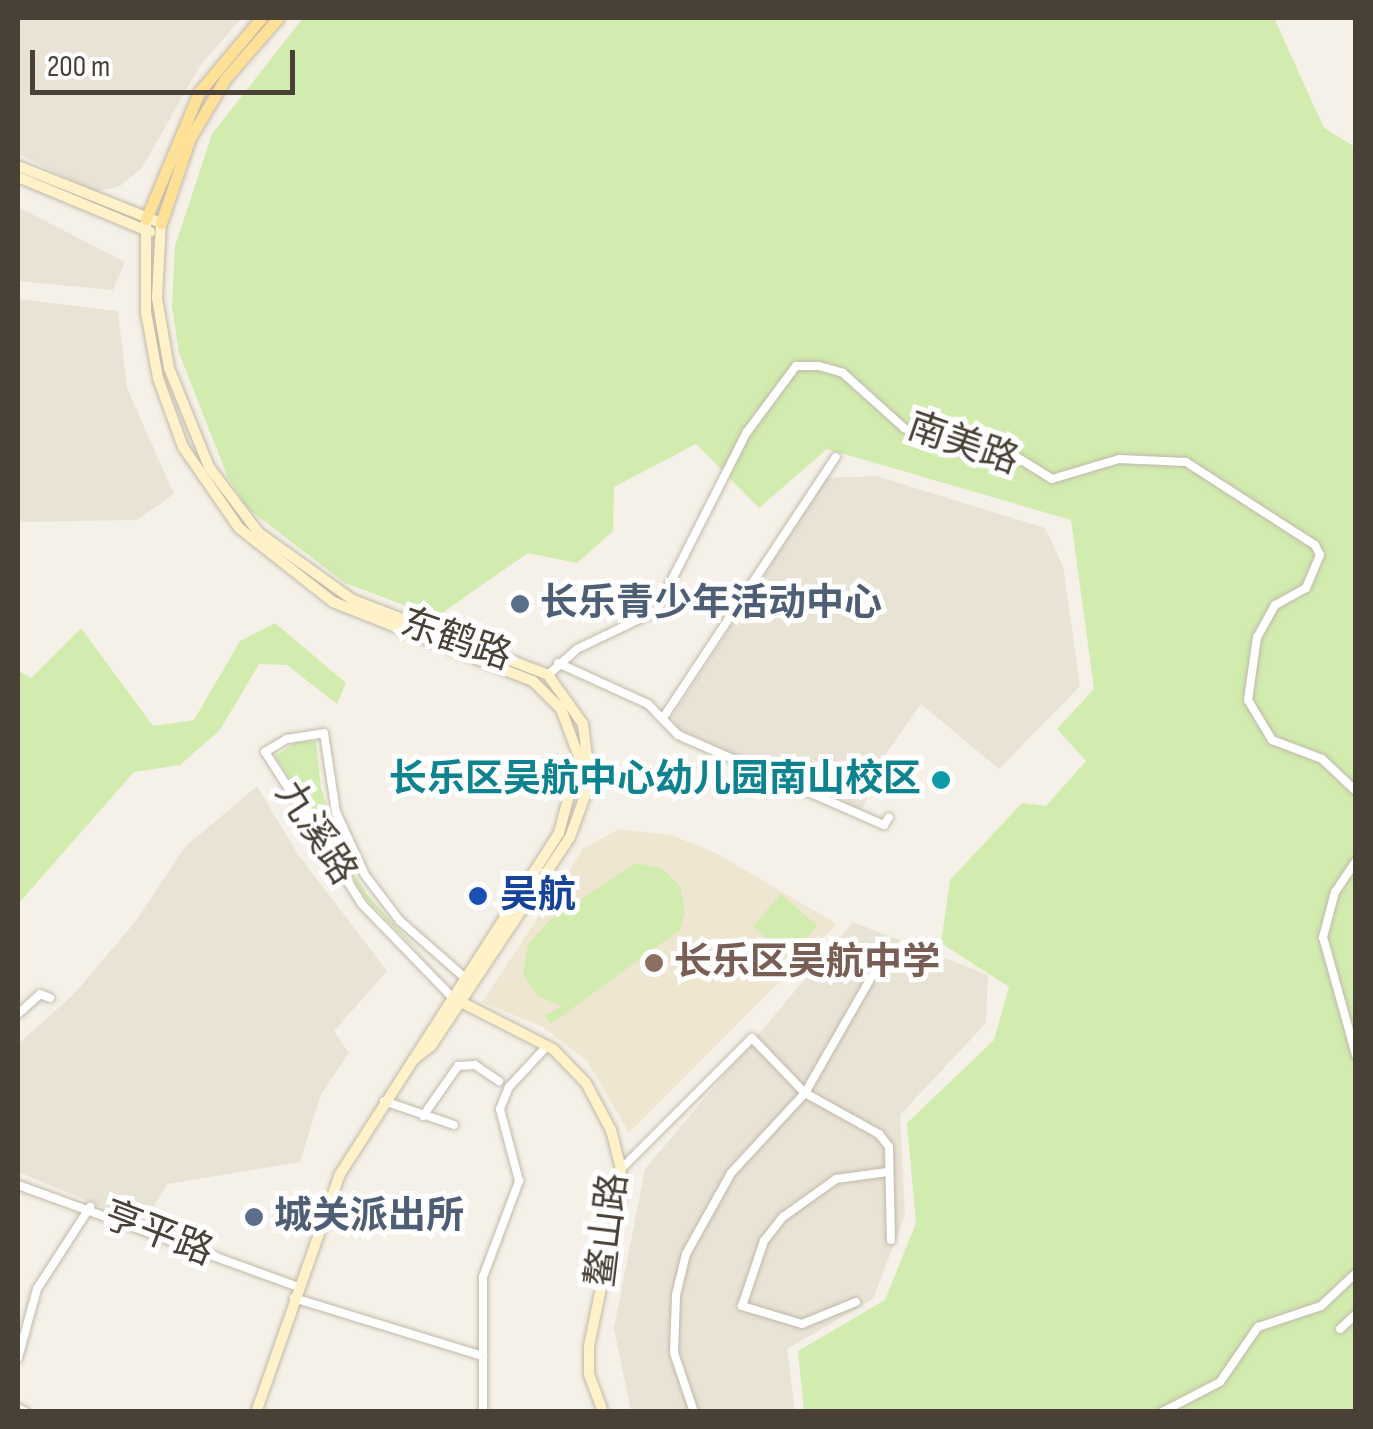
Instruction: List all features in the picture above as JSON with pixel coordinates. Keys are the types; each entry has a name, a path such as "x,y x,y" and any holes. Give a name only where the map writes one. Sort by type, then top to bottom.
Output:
{"main road":[{"path":"146,225 182,120 226,54 261,18"},
{"path":"18,177 160,228 190,138 226,79 278,18"},
{"path":"18,166 146,225"},
{"name":"东鹤路","path":"146,225 146,312 158,378 183,447 239,528 333,602 534,681 571,728 579,757 569,813 464,977 456,999"},
{"name":"东鹤路","path":"160,228 157,298 169,368 209,467 246,519 288,559 353,600 548,675 583,724 590,782 583,809 456,999 431,1046 412,1060 384,1101 326,1204 256,1412"},
{"name":"鳌山路","path":"456,999 547,1046 594,1095 621,1169 589,1346 590,1374 602,1412"}],"street":[{"name":"南美路","path":"548,675 558,663 656,610 747,432 785,377 796,366 830,367 904,428 958,448 1007,451 1052,479 1119,459 1186,462 1315,546 1320,555 1306,588 1275,606 1257,637 1248,700 1272,740 1322,758 1356,791"},
{"path":"663,718 836,457"},
{"path":"558,663 648,704 678,735 884,824 888,816"},
{"name":"九溪路","path":"456,999 362,904 265,752 287,739 324,733 336,812 364,874 400,921 464,977"},
{"path":"1356,861 1336,892 1323,937 1356,1055"},
{"path":"694,1412 674,1354 676,1296 686,1254 731,1173 806,1093 872,976"},
{"path":"18,1014 40,994 50,998"},
{"path":"621,1169 741,1042 762,1042 806,1093 879,1134 889,1147 891,1240"},
{"path":"483,1412 483,1278 519,1181 500,1109 509,1087 547,1046"},
{"path":"423,1116 458,1066 471,1063 500,1082"},
{"path":"384,1101 454,1125"},
{"path":"856,1302 802,1324 742,1306 764,1241 814,1188 836,1179 888,1172"},
{"name":"亨平路","path":"18,1185 90,1207 296,1293 483,1356"},
{"path":"18,1358 37,1288 90,1207"},
{"path":"1162,1412 1220,1382 1258,1327 1321,1306 1356,1273"},
{"path":"1340,1329 1356,1314"},
{"path":"18,1408 26,1412"}],"shaded area":[{"path":"18,18 242,18 201,64 142,168 120,186 96,192 18,154"},
{"path":"18,207 125,262 113,290 18,281"},
{"path":"18,299 118,311 127,388 174,494 137,520 18,522"},
{"path":"876,476 1045,528 1063,566 1080,686 999,769 921,704 885,755 860,815 679,729 672,717 827,478"},
{"path":"257,786 297,853 387,971 334,1031 349,1053 321,1094 300,1162 167,1184 143,1224 18,1172 18,1044 73,995 136,921 185,847"},
{"name":"长乐区吴航中学","path":"619,829 671,835 714,852 837,924 629,1133 587,1061 543,1027 482,1002 583,849"},
{"path":"853,922 988,975 986,1023 900,1115 905,1215 873,1299 787,1349 795,1411 631,1412 614,1328 645,1169"}],"green space":[{"path":"303,18 1274,18 1324,128 1355,147 1355,1411 804,1411 798,1351 885,1300 916,1223 907,1123 994,1040 1009,987 941,943 950,880 1022,803 1046,806 1086,761 1057,729 1094,689 1071,520 827,449 759,508 696,444 614,487 613,531 577,563 528,553 436,617 345,583 247,508 228,478 179,353 172,307 175,246 212,134"},
{"path":"275,623 346,683 337,704 287,665 259,664 220,730 180,765 134,772 18,904 18,671 31,678 81,628 153,726 194,720 240,641"},
{"path":"316,741 321,788 343,857 369,897 428,961 366,899 275,756 297,742"},
{"path":"635,863 662,868 680,886 685,911 680,930 551,1024 545,1016 562,1006 537,996 523,974 528,944 551,919"},
{"path":"781,894 817,925 789,958 753,926"}],"place":[{"name":"长乐青少年活动中心","path":"520,604"},
{"name":"长乐区吴航中心幼儿园南山校区","path":"941,780"},
{"name":"吴航","path":"478,896"},
{"name":"长乐区吴航中学","path":"654,963"},
{"name":"城关派出所","path":"254,1217"}]}
